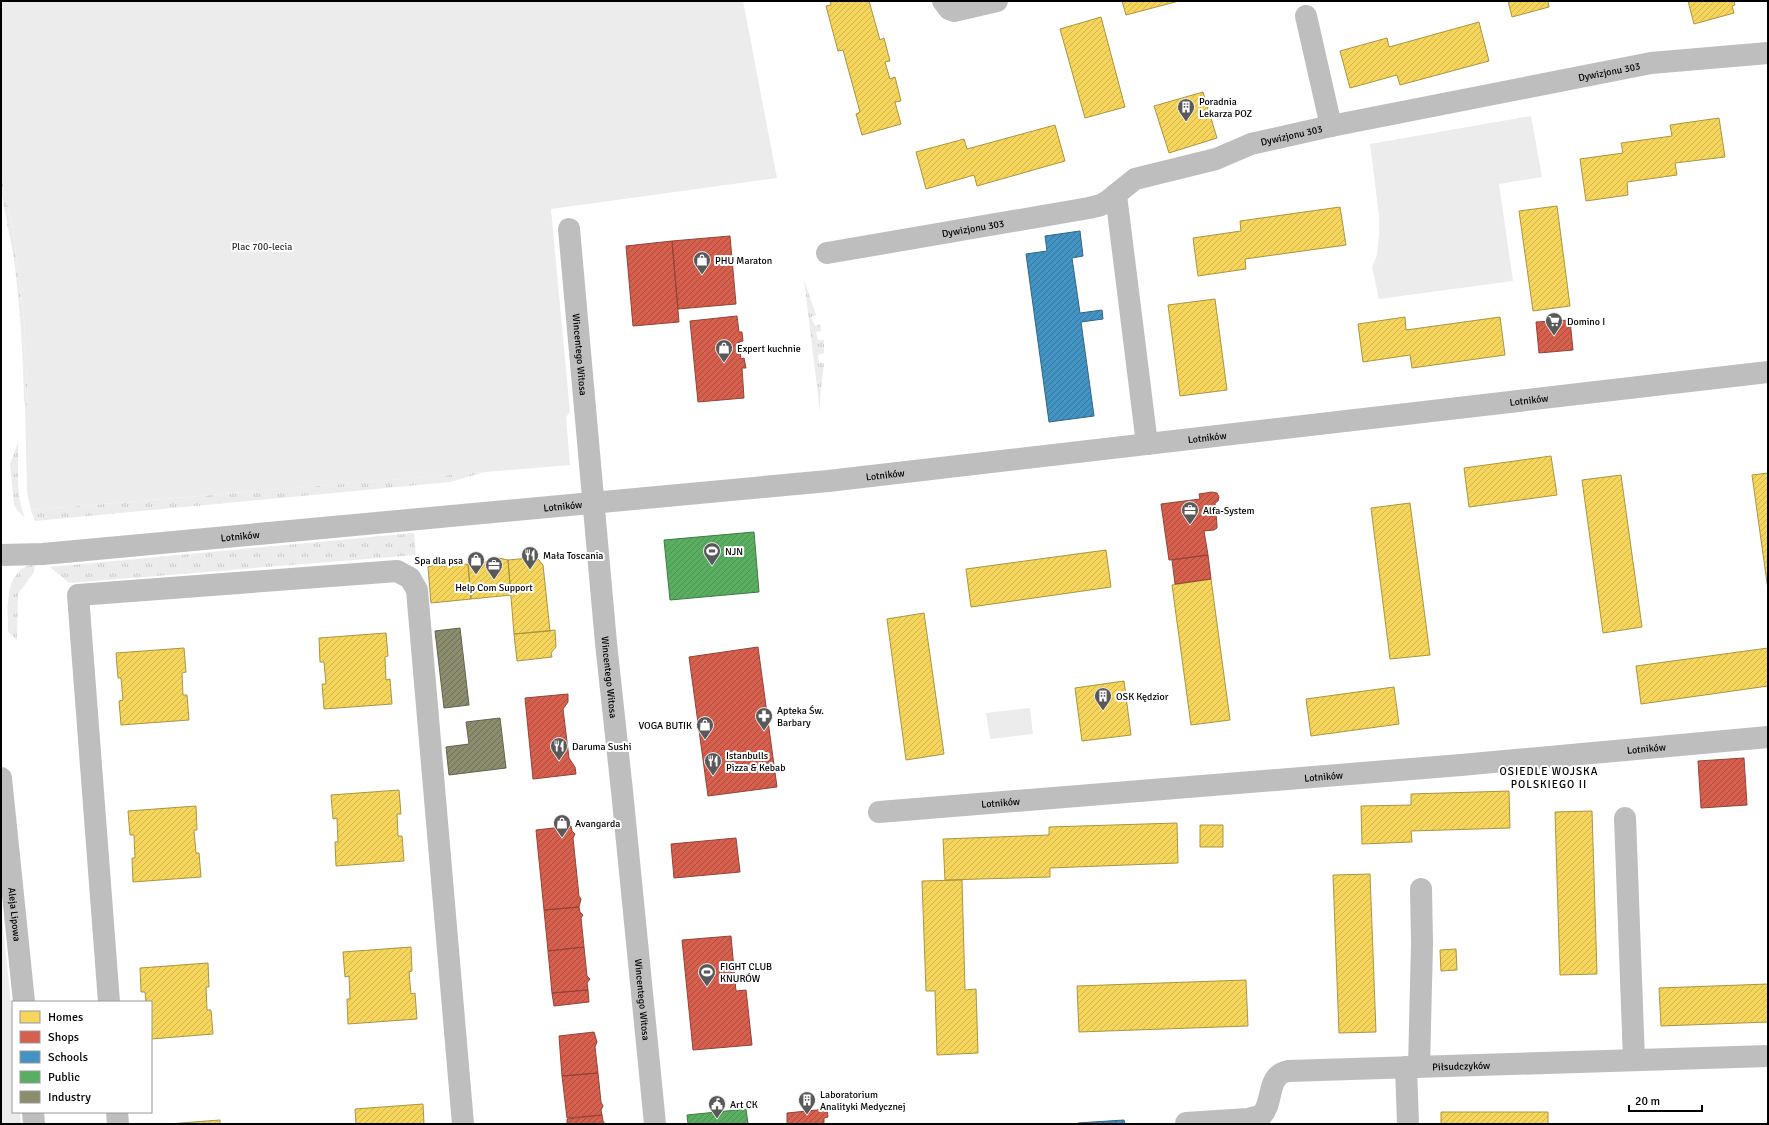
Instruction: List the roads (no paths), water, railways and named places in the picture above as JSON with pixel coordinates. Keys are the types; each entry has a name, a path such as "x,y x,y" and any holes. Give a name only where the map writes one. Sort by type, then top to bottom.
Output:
{"street":[{"path":"943,1 949,9 954,11 997,1"},
{"path":"1306,16 1331,126"},
{"name":"Dywizjonu 303","path":"827,253 1101,205 1135,179 1216,159 1251,144 1331,126 1659,62 1768,53"},
{"path":"1116,195 1147,444"},
{"name":"Wincentego Witosa","path":"569,229 606,643 655,1124"},
{"name":"Lotników","path":"1,555 51,553 828,481 1768,372"},
{"path":"109,1001 78,595 397,571 410,578 417,590 463,1124"},
{"name":"Lotników","path":"879,812 1461,765 1768,737"},
{"name":"Aleja Lipowa","path":"1,778 24,1001"},
{"path":"1625,818 1634,1060"},
{"path":"1408,1124 1422,944 1420,889"},
{"name":"Piłsudczyków","path":"1186,1123 1248,1119 1262,1115 1268,1105 1276,1077 1281,1072 1768,1056"},
{"path":"33,1113 34,1124"},
{"path":"117,1113 118,1124"}],"place":[{"name":"Poradnia Lekarza POZ","path":"1186,122"},
{"name":"PHU Maraton","path":"702,275"},
{"name":"Domino I","path":"1554,336"},
{"name":"Expert kuchnie","path":"724,363"},
{"name":"Alfa-System","path":"1190,525"},
{"name":"NJN","path":"712,566"},
{"name":"Mała Toscania","path":"530,570"},
{"name":"Spa dla psa","path":"476,575"},
{"name":"Help Com Support","path":"494,580"},
{"name":"OSK Kędzior","path":"1103,711"},
{"name":"Apteka Św. Barbary","path":"764,731"},
{"name":"VOGA BUTIK","path":"705,740"},
{"name":"Daruma Sushi","path":"559,761"},
{"name":"Istanbulls Pizza & Kebab","path":"713,776"},
{"name":"Avangarda","path":"562,838"},
{"name":"FIGHT CLUB KNURÓW","path":"707,987"},
{"name":"Laboratorium Analityki Medycznej","path":"807,1115"},
{"name":"Art CK","path":"717,1119"}],"district":[{"name":"OSIEDLE WOJSKA POLSKIEGO II","path":"1549,777"}],"park label":[{"name":"Plac 700-lecia","path":"262,246"}]}
